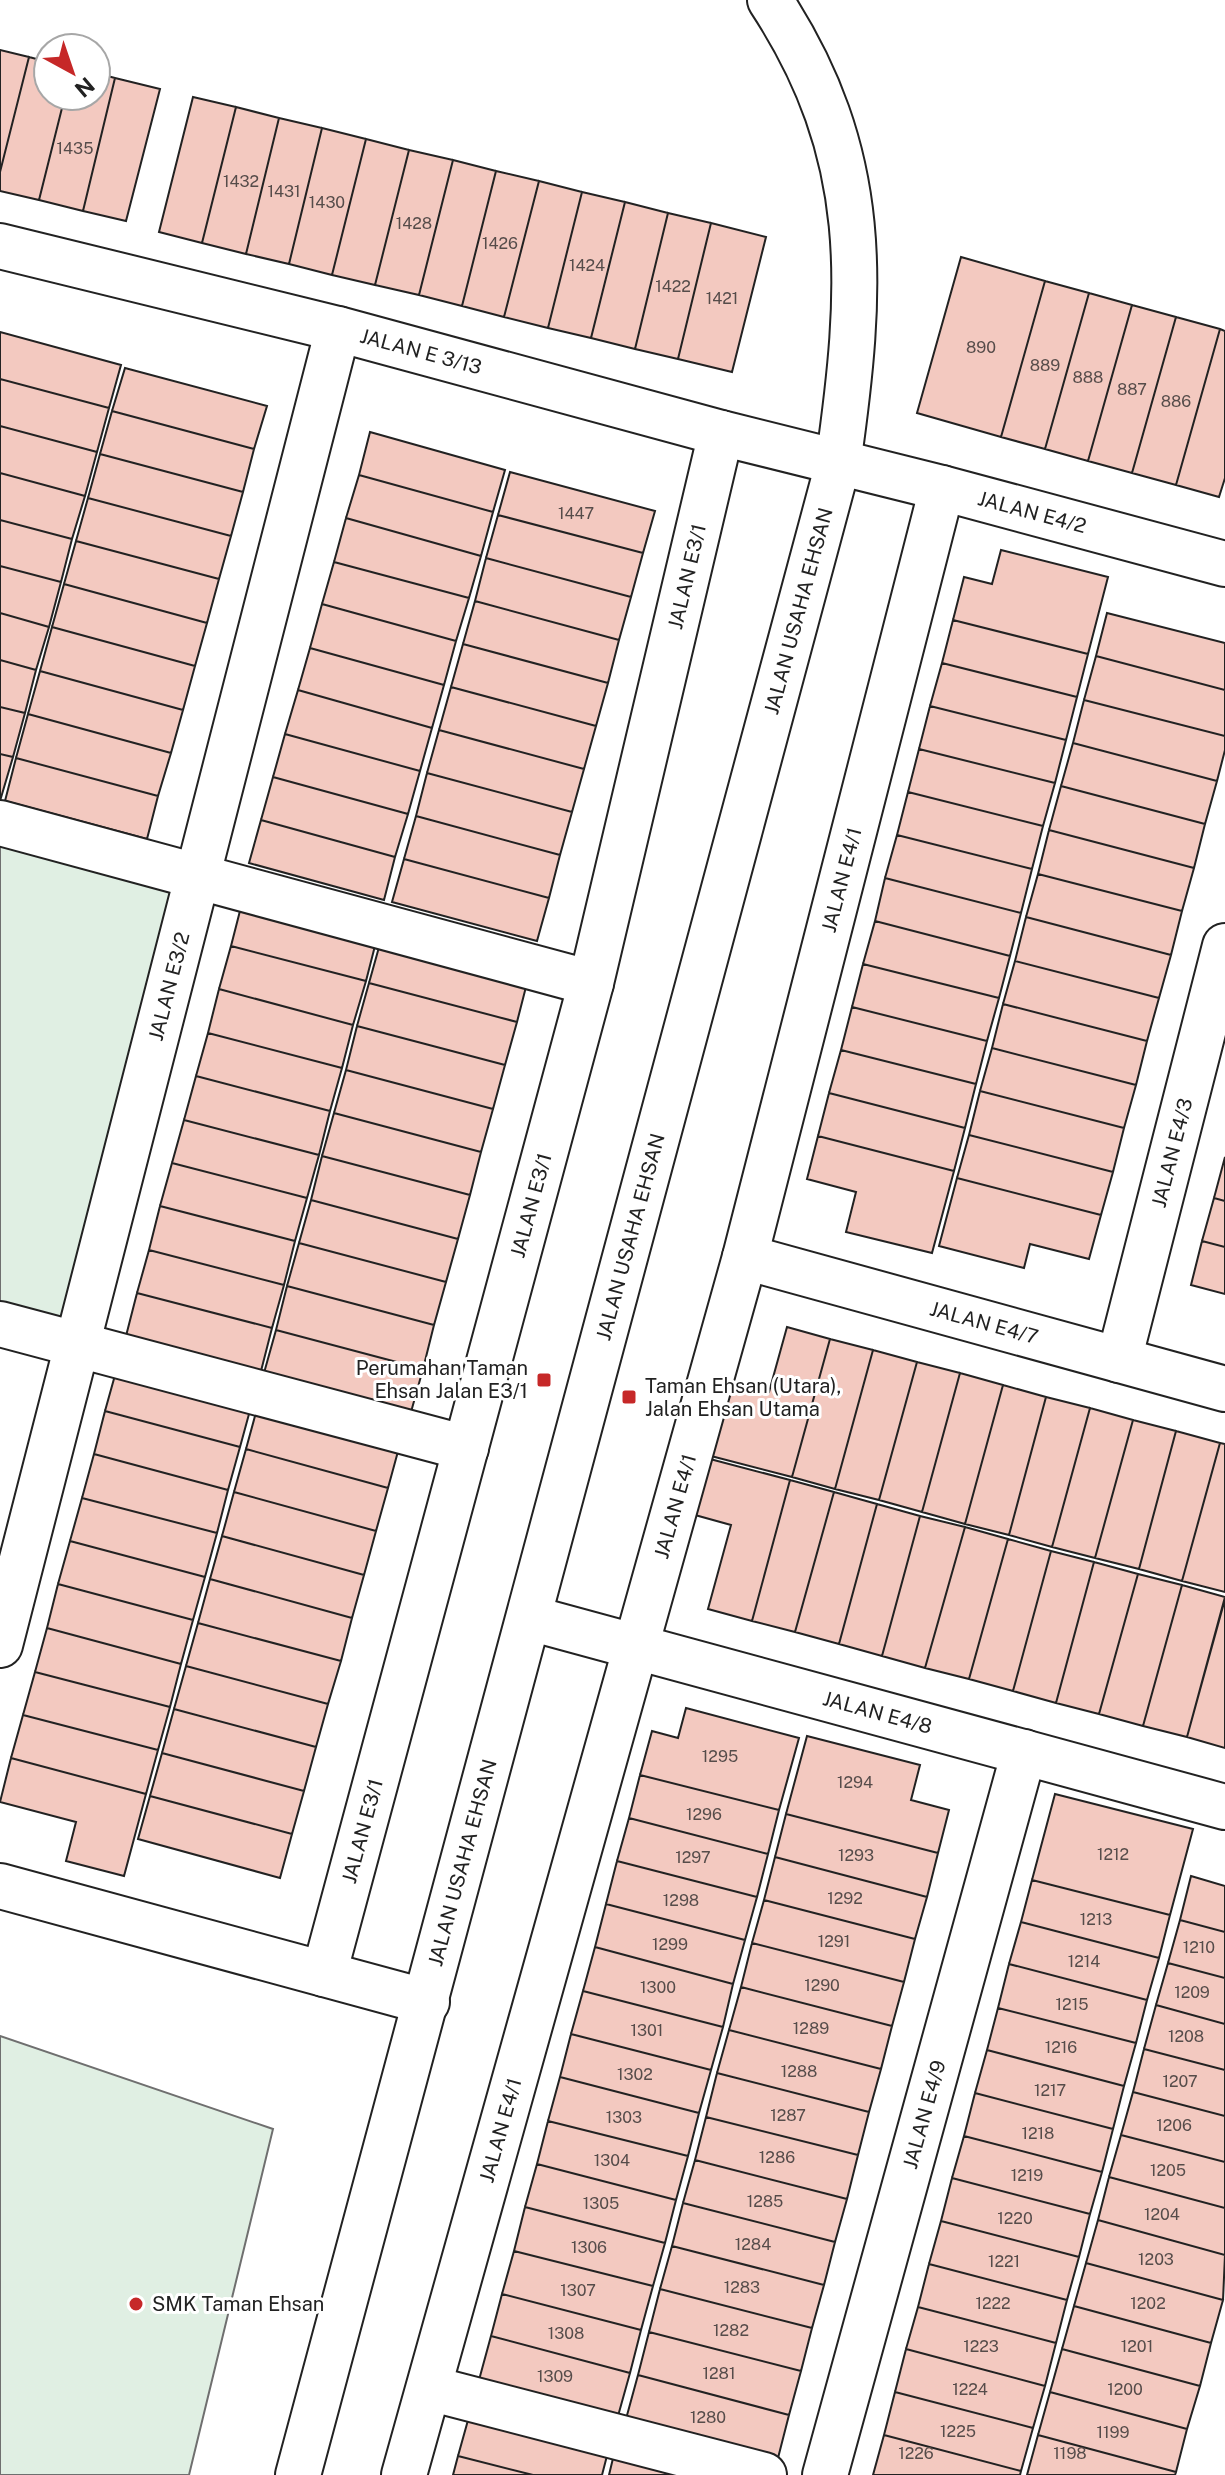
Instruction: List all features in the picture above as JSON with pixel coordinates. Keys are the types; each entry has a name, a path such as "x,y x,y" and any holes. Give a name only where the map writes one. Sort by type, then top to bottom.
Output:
{"street":[{"name":"JALAN USAHA EHSAN","path":"298,2475 838,464 852,368 855,269 851,207 828,109 770,0"},
{"name":"JALAN E 3/13","path":"0,246 338,329 838,464"},
{"name":"JALAN E3/2","path":"0,1645 338,329"},
{"name":"JALAN E3/1","path":"324,1974 591,983 721,433"},
{"name":"JALAN E4/2","path":"838,464 942,488 1225,564"},
{"name":"JALAN E4/1","path":"404,2475 745,1257 942,488"},
{"path":"0,823 591,983"},
{"name":"JALAN E4/3","path":"1119,1360 1225,946"},
{"name":"JALAN E4/7","path":"745,1257 1225,1389"},
{"path":"0,1324 466,1448"},
{"name":"JALAN E4/8","path":"530,1618 1225,1805"},
{"name":"JALAN E4/9","path":"825,2475 1024,1752"},
{"path":"0,1886 427,2002"},
{"path":"429,2388 764,2475"}],"green space":[{"path":"0,823 197,877 77,1344 0,1324"},
{"name":"SMK Taman Ehsan","path":"0,2036 273,2129 189,2475 0,2475"}],"building":[{"path":"0,50 29,57 0,172"},
{"path":"29,57 32,58 32,112 61,112 39,200 0,191 0,172"},
{"path":"115,78 160,89 126,221 83,211 107,112 112,112"},
{"path":"193,97 236,107 202,243 159,232"},
{"path":"236,107 279,118 246,254 202,243"},
{"path":"61,112 107,112 83,211 39,200"},
{"path":"279,118 322,128 289,264 246,254"},
{"path":"322,128 366,139 332,275 289,264"},
{"path":"366,139 409,150 375,285 332,275"},
{"path":"409,150 453,160 419,295 375,285"},
{"path":"453,160 496,171 462,306 419,295"},
{"path":"496,171 539,181 504,317 462,306"},
{"path":"539,181 582,192 548,328 504,317"},
{"path":"582,192 625,202 591,338 548,328"},
{"path":"625,202 668,213 635,349 591,338"},
{"path":"668,213 711,223 678,359 635,349"},
{"path":"711,223 766,237 732,372 678,359"},
{"path":"961,257 1045,281 1001,437 917,413"},
{"path":"1045,281 1089,293 1045,449 1001,437"},
{"path":"1089,293 1132,305 1088,461 1045,449"},
{"path":"1132,305 1176,317 1132,473 1088,461"},
{"path":"1176,317 1220,329 1176,485 1132,473"},
{"path":"1220,329 1225,331 1225,478 1219,497 1176,485"},
{"path":"0,332 121,365 109,408 0,379"},
{"path":"125,368 267,406 254,449 112,411"},
{"path":"0,379 109,408 97,452 0,426"},
{"path":"112,411 254,449 243,492 100,454"},
{"path":"0,426 97,452 85,496 0,473"},
{"path":"370,432 505,470 493,512 359,475"},
{"path":"100,454 243,492 231,536 88,498"},
{"path":"510,472 655,511 643,553 498,515"},
{"path":"0,473 85,496 72,539 0,520"},
{"path":"359,475 493,512 481,556 346,518"},
{"path":"88,498 231,536 219,579 76,541"},
{"path":"498,515 643,553 631,597 486,558"},
{"path":"346,518 481,556 469,598 334,562"},
{"path":"0,520 72,539 61,582 0,566"},
{"path":"76,541 219,579 207,623 64,584"},
{"path":"1001,550 1108,577 1088,654 953,620 964,577 992,584"},
{"path":"486,558 631,597 619,640 475,601"},
{"path":"334,562 469,598 456,641 322,604"},
{"path":"0,566 61,582 49,627 0,613"},
{"path":"64,584 207,623 195,666 52,627"},
{"path":"475,601 619,640 608,683 463,644"},
{"path":"322,604 456,641 444,685 310,648"},
{"path":"0,613 49,627 36,670 0,660"},
{"path":"1107,613 1225,643 1225,690 1096,656"},
{"path":"953,620 1088,654 1077,697 942,663"},
{"path":"52,627 195,666 183,710 40,671"},
{"path":"463,644 608,683 596,726 451,687"},
{"path":"310,648 444,685 432,728 298,690"},
{"path":"1096,656 1225,690 1225,736 1084,700"},
{"path":"0,660 36,670 25,713 0,707"},
{"path":"942,663 1077,697 1066,740 930,706"},
{"path":"40,671 183,710 171,753 28,714"},
{"path":"451,687 596,726 584,769 439,730"},
{"path":"298,690 432,728 420,771 285,734"},
{"path":"1084,700 1225,736 1225,750 1217,781 1073,743"},
{"path":"930,706 1066,740 1055,783 919,749"},
{"path":"0,707 25,713 13,757 0,754"},
{"path":"28,714 171,753 158,796 16,758"},
{"path":"439,730 584,769 572,812 427,773"},
{"path":"285,734 420,771 408,814 273,777"},
{"path":"1073,743 1217,781 1205,824 1061,786"},
{"path":"919,749 1055,783 1043,826 908,792"},
{"path":"0,754 13,757 0,801"},
{"path":"16,758 158,796 147,839 5,801"},
{"path":"427,773 572,812 560,855 416,816"},
{"path":"273,777 408,814 395,857 261,820"},
{"path":"1061,786 1205,824 1194,868 1049,830"},
{"path":"908,792 1043,826 1032,869 897,835"},
{"path":"416,816 560,855 549,898 404,859"},
{"path":"261,820 395,857 384,900 249,863"},
{"path":"1049,830 1194,868 1182,911 1038,874"},
{"path":"897,835 1032,869 1021,913 885,878"},
{"path":"404,859 549,898 537,941 392,902"},
{"path":"1038,874 1182,911 1171,955 1026,917"},
{"path":"885,878 1021,913 1010,956 875,921"},
{"path":"242,903 377,938 366,981 231,946"},
{"path":"1026,917 1171,955 1159,998 1015,961"},
{"path":"875,921 1010,956 999,998 863,964"},
{"path":"381,940 528,979 517,1022 369,983"},
{"path":"231,946 366,981 353,1025 219,989"},
{"path":"1015,961 1159,998 1147,1041 1003,1004"},
{"path":"863,964 999,998 987,1041 852,1007"},
{"path":"369,983 517,1022 505,1065 357,1026"},
{"path":"219,989 353,1025 342,1068 208,1033"},
{"path":"1003,1004 1147,1041 1136,1085 992,1048"},
{"path":"852,1007 987,1041 976,1084 841,1050"},
{"path":"357,1026 505,1065 493,1109 346,1070"},
{"path":"208,1033 342,1068 330,1111 196,1076"},
{"path":"992,1048 1136,1085 1124,1128 980,1091"},
{"path":"841,1050 976,1084 965,1128 829,1093"},
{"path":"346,1070 493,1109 481,1152 334,1113"},
{"path":"196,1076 330,1111 319,1155 184,1120"},
{"path":"980,1091 1124,1128 1113,1172 969,1135"},
{"path":"829,1093 965,1128 954,1171 818,1136"},
{"path":"334,1113 481,1152 470,1195 322,1156"},
{"path":"184,1120 319,1155 307,1198 172,1163"},
{"path":"969,1135 1113,1172 1101,1215 957,1178"},
{"path":"818,1136 954,1171 932,1253 846,1232 856,1192 807,1179"},
{"path":"322,1156 470,1195 458,1239 311,1200"},
{"path":"1225,1157 1225,1201 1214,1198"},
{"path":"172,1163 307,1198 295,1241 160,1206"},
{"path":"957,1178 1101,1215 1089,1259 1030,1244 1024,1268 939,1246"},
{"path":"1214,1198 1225,1201 1225,1247 1202,1241"},
{"path":"311,1200 458,1239 446,1282 299,1243"},
{"path":"160,1206 295,1241 284,1285 149,1250"},
{"path":"1202,1241 1225,1247 1225,1294 1191,1285"},
{"path":"299,1243 446,1282 434,1325 287,1286"},
{"path":"149,1250 284,1285 272,1328 137,1293"},
{"path":"287,1286 434,1325 423,1369 276,1330"},
{"path":"137,1293 272,1328 261,1371 126,1336"},
{"path":"787,1327 830,1339 792,1477 711,1456 732,1382 769,1392"},
{"path":"276,1330 423,1369 411,1412 264,1373"},
{"path":"830,1339 873,1350 835,1489 792,1477"},
{"path":"873,1350 917,1362 879,1500 835,1489"},
{"path":"917,1362 960,1373 922,1512 879,1500"},
{"path":"117,1368 252,1403 240,1447 105,1411"},
{"path":"960,1373 1003,1385 965,1524 922,1512"},
{"path":"1003,1385 1046,1397 1009,1535 965,1524"},
{"path":"1046,1397 1090,1408 1052,1547 1009,1535"},
{"path":"258,1405 400,1444 388,1488 246,1449"},
{"path":"1090,1408 1133,1420 1095,1558 1052,1547"},
{"path":"105,1411 240,1447 228,1490 94,1454"},
{"path":"1133,1420 1176,1431 1139,1569 1095,1558"},
{"path":"1176,1431 1220,1443 1182,1581 1139,1569"},
{"path":"1220,1443 1225,1444 1225,1592 1182,1581"},
{"path":"246,1449 388,1488 376,1531 234,1492"},
{"path":"94,1454 228,1490 217,1533 82,1498"},
{"path":"710,1459 790,1480 752,1621 708,1609 731,1525 695,1515"},
{"path":"790,1480 834,1492 795,1632 752,1621"},
{"path":"234,1492 376,1531 364,1575 222,1536"},
{"path":"834,1492 877,1504 839,1644 795,1632"},
{"path":"82,1498 217,1533 205,1577 70,1541"},
{"path":"877,1504 920,1516 882,1656 839,1644"},
{"path":"920,1516 965,1527 925,1668 882,1656"},
{"path":"965,1527 1008,1539 969,1679 925,1668"},
{"path":"222,1536 364,1575 352,1618 210,1579"},
{"path":"1008,1539 1051,1551 1013,1691 969,1679"},
{"path":"70,1541 205,1577 193,1620 58,1584"},
{"path":"1051,1551 1094,1562 1056,1703 1013,1691"},
{"path":"1094,1562 1138,1574 1099,1714 1056,1703"},
{"path":"1138,1574 1182,1585 1143,1726 1099,1714"},
{"path":"210,1579 352,1618 341,1661 198,1623"},
{"path":"58,1584 193,1620 181,1664 47,1628"},
{"path":"1182,1585 1225,1597 1187,1737 1143,1726"},
{"path":"1225,1599 1225,1748 1187,1737"},
{"path":"198,1623 341,1661 328,1704 186,1666"},
{"path":"47,1628 181,1664 170,1707 35,1672"},
{"path":"186,1666 328,1704 316,1747 174,1709"},
{"path":"35,1672 170,1707 158,1750 23,1715"},
{"path":"686,1708 799,1738 779,1810 640,1775 652,1731 678,1738"},
{"path":"174,1709 316,1747 304,1791 162,1753"},
{"path":"23,1715 158,1750 146,1794 11,1758"},
{"path":"807,1736 920,1765 911,1800 949,1810 938,1853 786,1814"},
{"path":"162,1753 304,1791 292,1834 150,1796"},
{"path":"11,1758 146,1794 124,1876 66,1861 76,1822 0,1802"},
{"path":"640,1775 779,1810 768,1854 629,1818"},
{"path":"1055,1794 1193,1829 1170,1915 1032,1880"},
{"path":"150,1796 292,1834 280,1878 138,1839"},
{"path":"786,1814 938,1853 927,1897 775,1857"},
{"path":"629,1818 768,1854 757,1897 617,1861"},
{"path":"775,1857 927,1897 915,1939 764,1900"},
{"path":"617,1861 757,1897 745,1940 606,1904"},
{"path":"1191,1876 1225,1886 1225,1932 1180,1920"},
{"path":"1032,1880 1170,1915 1159,1958 1021,1922"},
{"path":"764,1900 915,1939 904,1982 752,1943"},
{"path":"606,1904 745,1940 733,1984 595,1947"},
{"path":"1180,1920 1225,1932 1225,1978 1168,1963"},
{"path":"1021,1922 1159,1958 1147,2000 1009,1964"},
{"path":"752,1943 904,1982 892,2026 741,1987"},
{"path":"595,1947 733,1984 723,2027 583,1991"},
{"path":"1168,1963 1225,1978 1225,2024 1156,2005"},
{"path":"1009,1964 1147,2000 1136,2043 998,2008"},
{"path":"741,1987 892,2026 881,2069 729,2030"},
{"path":"583,1991 723,2027 711,2070 571,2034"},
{"path":"1156,2005 1225,2024 1225,2070 1144,2049"},
{"path":"998,2008 1136,2043 1124,2086 987,2050"},
{"path":"729,2030 881,2069 869,2112 717,2073"},
{"path":"571,2034 711,2070 699,2113 560,2077"},
{"path":"1144,2049 1225,2070 1225,2116 1133,2092"},
{"path":"987,2050 1124,2086 1113,2129 975,2093"},
{"path":"717,2073 869,2112 858,2155 706,2117"},
{"path":"560,2077 699,2113 688,2156 548,2121"},
{"path":"1133,2092 1225,2116 1225,2162 1121,2135"},
{"path":"975,2093 1113,2129 1102,2172 964,2136"},
{"path":"706,2117 858,2155 847,2199 695,2160"},
{"path":"548,2121 688,2156 676,2200 537,2164"},
{"path":"1121,2135 1225,2162 1225,2208 1109,2177"},
{"path":"964,2136 1102,2172 1090,2214 952,2178"},
{"path":"695,2160 847,2199 835,2242 683,2203"},
{"path":"537,2164 676,2200 665,2243 525,2207"},
{"path":"1109,2177 1225,2208 1225,2255 1098,2220"},
{"path":"952,2178 1090,2214 1079,2257 941,2221"},
{"path":"683,2203 835,2242 824,2285 672,2246"},
{"path":"525,2207 665,2243 653,2286 514,2251"},
{"path":"1098,2220 1225,2255 1223,2300 1086,2263"},
{"path":"941,2221 1079,2257 1067,2300 929,2264"},
{"path":"672,2246 824,2285 812,2328 660,2289"},
{"path":"514,2251 653,2286 641,2330 502,2294"},
{"path":"1086,2263 1223,2300 1211,2343 1074,2306"},
{"path":"929,2264 1067,2300 1056,2343 918,2307"},
{"path":"660,2289 812,2328 801,2371 649,2332"},
{"path":"502,2294 641,2330 630,2373 491,2336"},
{"path":"1074,2306 1211,2343 1200,2386 1062,2349"},
{"path":"918,2307 1056,2343 1045,2386 906,2349"},
{"path":"649,2332 801,2371 789,2415 638,2375"},
{"path":"491,2336 630,2373 618,2416 479,2380"},
{"path":"906,2349 1045,2386 1033,2428 895,2392"},
{"path":"1062,2349 1200,2386 1187,2429 1050,2392"},
{"path":"638,2375 789,2415 778,2458 626,2419"},
{"path":"895,2392 1033,2428 1021,2471 884,2435"},
{"path":"1050,2392 1187,2429 1176,2472 1038,2435"},
{"path":"470,2413 609,2448 602,2475 533,2475 458,2456"},
{"path":"884,2435 1021,2471 1020,2475 873,2475"},
{"path":"1038,2435 1176,2472 1175,2475 1027,2475"},
{"path":"615,2450 711,2475 609,2475"},
{"path":"458,2456 533,2475 453,2475"}],"place":[{"name":"Perumahan Taman Ehsan Jalan E3/1","path":"544,1380"},
{"name":"Taman Ehsan (Utara), Jalan Ehsan Utama","path":"629,1397"},
{"name":"SMK Taman Ehsan","path":"136,2304"}]}
